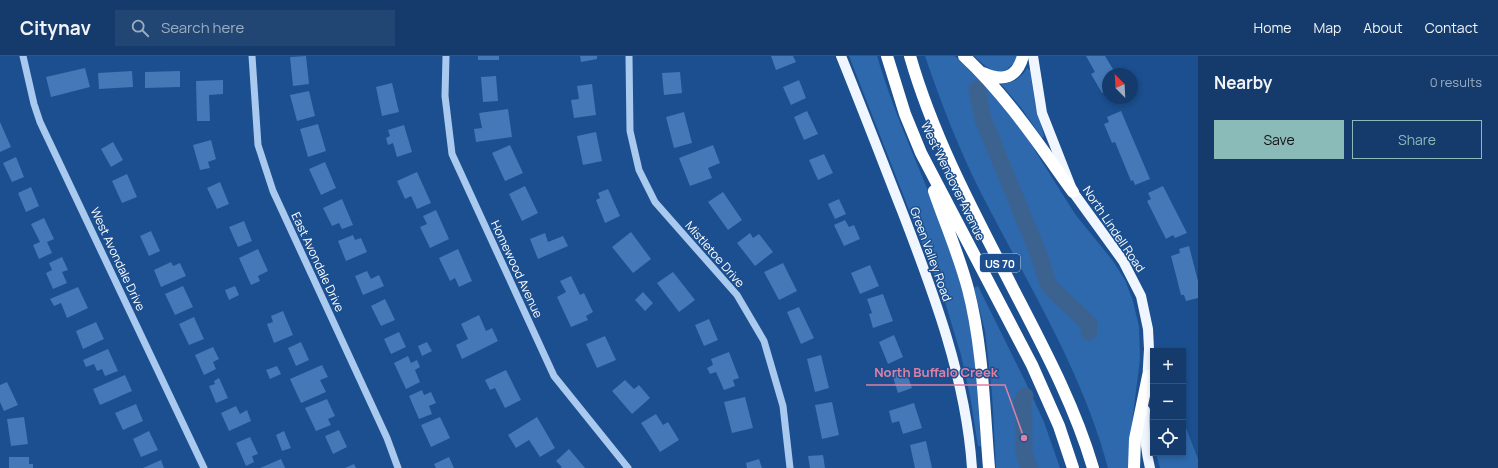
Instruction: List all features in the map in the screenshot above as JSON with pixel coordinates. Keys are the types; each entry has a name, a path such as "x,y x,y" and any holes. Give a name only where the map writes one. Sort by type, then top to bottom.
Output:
{"highway":[{"name":"West Wendover Avenue","path":"887,56 905,114 921,153 1032,365 1059,426 1073,468"},
{"name":"West Wendover Avenue","path":"910,56 926,105 951,164 974,213 1048,355 1077,420 1093,468"},
{"path":"964,56 980,71 1006,100 1073,192"},
{"path":"980,71 997,78 1011,75 1017,71 1021,65 1023,56"},
{"path":"921,153 968,289 979,347 988,468"},
{"path":"1134,468 1135,440 1148,376"}],"main road":[{"name":"Green Valley Road","path":"841,56 910,232 942,320 960,386 967,419 972,468"},
{"name":"North Lindell Road","path":"1033,56 1042,113 1073,192 1123,261 1141,296 1148,329 1149,349 1144,437 1150,468"}],"street":[{"name":"West Avondale Drive","path":"23,56 34,104 40,122 204,468"},
{"name":"East Avondale Drive","path":"252,56 258,145 274,191 387,438 398,468"},
{"name":"Homewood Avenue","path":"446,56 445,96 452,154 554,376 620,456 628,468"},
{"name":"Mistletoe Drive","path":"629,56 630,131 640,170 655,202 737,295 764,341 783,406 790,468"}],"shaded area":[{"path":"849,56 877,56 898,117 948,241 965,301 973,342 981,446 978,446 970,396 961,355 945,302"},
{"path":"925,56 955,56 996,96 1022,130 1075,214 1113,261 1125,280 1133,301 1139,327 1140,359 1132,423 1130,468 1108,468 1084,396 1069,362 965,160 937,91"},
{"path":"974,56 1019,56 1008,69 997,71 986,67"},
{"path":"1027,68 1030,70 1035,104 1044,136 1042,138 1022,109 1001,84 1016,80"},
{"path":"978,286 1044,422 1060,468 996,468 992,393 985,331 974,288"},
{"path":"1186,428 1198,459 1198,468 1160,468 1157,456 1186,456"}],"building":[{"path":"306,56 309,84 293,86 290,57"},
{"path":"478,56 499,56 499,60 478,60"},
{"path":"580,56 597,56 597,59 581,62"},
{"path":"771,56 793,56 796,62 776,70"},
{"path":"1086,56 1105,56 1112,68 1102,68 1102,93 1091,74 1095,72"},
{"path":"85,68 90,87 51,97 46,77"},
{"path":"132,71 133,87 99,89 98,73"},
{"path":"180,71 180,87 145,88 145,72"},
{"path":"680,72 682,93 664,95 662,73"},
{"path":"496,76 498,101 483,102 481,77"},
{"path":"223,80 223,94 209,95 210,121 197,121 196,81"},
{"path":"799,80 806,98 791,105 783,87"},
{"path":"392,83 399,112 382,116 376,87"},
{"path":"592,84 596,115 574,118 571,100 579,99 577,86"},
{"path":"309,91 315,116 297,121 290,95"},
{"path":"508,109 512,137 476,142 474,129 482,128 479,113"},
{"path":"807,111 818,134 804,140 794,117"},
{"path":"1121,111 1150,179 1135,185 1133,180 1131,181 1115,142 1112,143 1104,124 1109,122 1107,117"},
{"path":"684,112 692,143 674,148 666,117"},
{"path":"0,122 11,147 0,152"},
{"path":"318,124 326,151 308,157 300,129"},
{"path":"404,125 412,152 397,157 393,143 388,145 386,138 390,136 388,130"},
{"path":"596,132 602,161 583,165 577,136"},
{"path":"211,140 216,159 208,162 210,168 200,170 193,145"},
{"path":"113,142 123,160 111,167 101,149"},
{"path":"510,145 523,173 505,181 492,153"},
{"path":"713,145 720,163 708,168 712,178 690,186 679,158"},
{"path":"824,154 833,173 818,180 809,160"},
{"path":"16,157 24,177 12,182 3,163"},
{"path":"325,162 336,188 321,195 309,169"},
{"path":"417,172 431,203 417,209 411,196 405,199 397,181"},
{"path":"127,174 137,197 122,203 112,181"},
{"path":"220,182 229,204 217,209 207,188"},
{"path":"525,186 538,213 522,221 509,194"},
{"path":"1163,186 1187,233 1175,238 1173,235 1166,239 1147,201 1151,199 1148,193"},
{"path":"31,187 39,206 26,212 18,193"},
{"path":"608,189 620,216 605,223 596,200 600,198 598,193"},
{"path":"723,192 742,220 728,230 708,202"},
{"path":"342,199 353,225 342,229 339,223 332,226 323,208"},
{"path":"839,199 846,214 835,219 828,204"},
{"path":"436,210 449,239 430,248 420,227 427,224 423,216"},
{"path":"44,218 54,239 47,242 52,253 39,259 33,245 40,242 31,224"},
{"path":"845,220 849,227 854,225 860,239 844,246 834,225"},
{"path":"244,221 252,241 238,247 229,227"},
{"path":"151,231 160,251 149,256 140,236"},
{"path":"631,232 651,259 633,273 612,247"},
{"path":"545,233 548,242 563,236 568,246 538,259 530,239"},
{"path":"750,233 753,238 759,234 773,252 755,266 737,243"},
{"path":"353,235 355,240 361,238 367,252 346,261 338,241"},
{"path":"1189,246 1198,281 1198,298 1186,301 1184,295 1181,295 1171,256 1180,253 1179,249"},
{"path":"258,249 268,271 258,276 260,281 251,285 239,258"},
{"path":"458,249 472,281 459,287 455,278 450,281 439,258"},
{"path":"62,257 68,270 62,272 67,283 53,289 46,273 52,270 49,263"},
{"path":"171,262 173,266 180,263 186,276 161,287 154,270"},
{"path":"783,263 797,291 779,300 764,272"},
{"path":"870,265 879,286 860,294 851,273"},
{"path":"367,271 371,279 379,275 384,286 363,295 355,276"},
{"path":"673,272 695,300 679,312 657,283"},
{"path":"571,276 580,295 584,293 593,312 586,316 588,320 571,327 557,297 566,292 560,281"},
{"path":"183,286 193,307 175,315 165,294"},
{"path":"235,286 239,295 229,300 225,290"},
{"path":"78,287 88,308 67,318 61,303 54,306 50,299"},
{"path":"643,292 653,303 645,311 635,300"},
{"path":"883,294 893,321 873,328 869,314 872,313 867,299"},
{"path":"385,299 395,320 381,326 371,306"},
{"path":"799,307 814,338 801,344 787,312"},
{"path":"283,311 293,335 274,343 267,324 273,322 271,316"},
{"path":"479,315 486,331 492,328 498,341 462,359 456,345 468,339 461,324"},
{"path":"194,317 204,339 189,345 179,324"},
{"path":"709,319 718,340 704,346 695,325"},
{"path":"96,322 104,339 83,349 76,331"},
{"path":"399,332 406,347 391,354 384,339"},
{"path":"894,335 903,357 888,364 879,342"},
{"path":"605,336 616,360 597,368 586,344"},
{"path":"301,342 309,360 296,366 288,348"},
{"path":"427,342 432,351 422,356 418,346"},
{"path":"213,347 219,359 213,362 216,369 204,375 195,355"},
{"path":"108,349 118,371 105,376 102,369 97,371 94,364 86,367 83,360"},
{"path":"729,352 739,378 733,380 735,386 724,390 716,372 710,374 707,368 713,365 711,359"},
{"path":"821,355 829,388 815,392 807,359"},
{"path":"408,356 411,363 417,360 420,367 415,370 420,382 406,389 394,363"},
{"path":"322,365 328,377 320,380 326,392 301,403 290,379"},
{"path":"277,366 281,374 270,379 266,370"},
{"path":"905,369 912,388 898,393 892,374"},
{"path":"506,370 521,400 505,408 495,388 490,390 485,380"},
{"path":"125,375 132,391 100,405 93,389"},
{"path":"219,378 228,398 216,403 209,386 215,384 214,381"},
{"path":"625,380 634,389 639,385 650,398 632,414 612,391"},
{"path":"7,382 18,405 4,411 0,402 0,385"},
{"path":"422,390 424,395 431,392 436,403 429,406 432,414 419,419 409,396"},
{"path":"745,397 753,428 732,433 724,402"},
{"path":"327,399 335,416 328,419 331,425 316,431 305,408"},
{"path":"832,402 839,435 822,439 815,405"},
{"path":"914,403 922,428 903,434 899,421 892,423 889,411"},
{"path":"136,404 143,421 123,430 115,413"},
{"path":"236,406 240,414 247,410 251,421 229,431 221,413"},
{"path":"656,414 663,425 668,422 679,440 660,452 641,423"},
{"path":"24,417 28,444 11,446 7,419"},
{"path":"440,417 450,438 431,447 421,425"},
{"path":"537,417 555,448 540,457 529,440 516,448 508,435"},
{"path":"339,430 347,447 333,454 325,436"},
{"path":"149,431 158,450 141,457 133,439"},
{"path":"284,431 291,448 282,451 276,435"},
{"path":"250,437 258,454 252,456 254,462 246,466 236,443"},
{"path":"926,441 932,468 915,468 910,445"},
{"path":"569,449 585,468 560,468 562,467 556,461"},
{"path":"823,455 825,468 810,468 808,456"},
{"path":"9,457 29,457 29,464 33,464 33,468 9,468"},
{"path":"449,457 454,468 436,468 434,464"},
{"path":"281,459 285,468 260,468"},
{"path":"759,459 762,468 747,468 746,463"},
{"path":"161,460 164,468 143,468"},
{"path":"354,464 356,468 345,468"}],"waterway":[{"path":"977,89 983,119 1039,255 1049,286 1089,324 1089,332"},
{"path":"1025,396 1022,402 1024,418 1024,452 1029,468"}],"place":[{"name":"North Buffalo Creek","path":"1024,438"}]}
